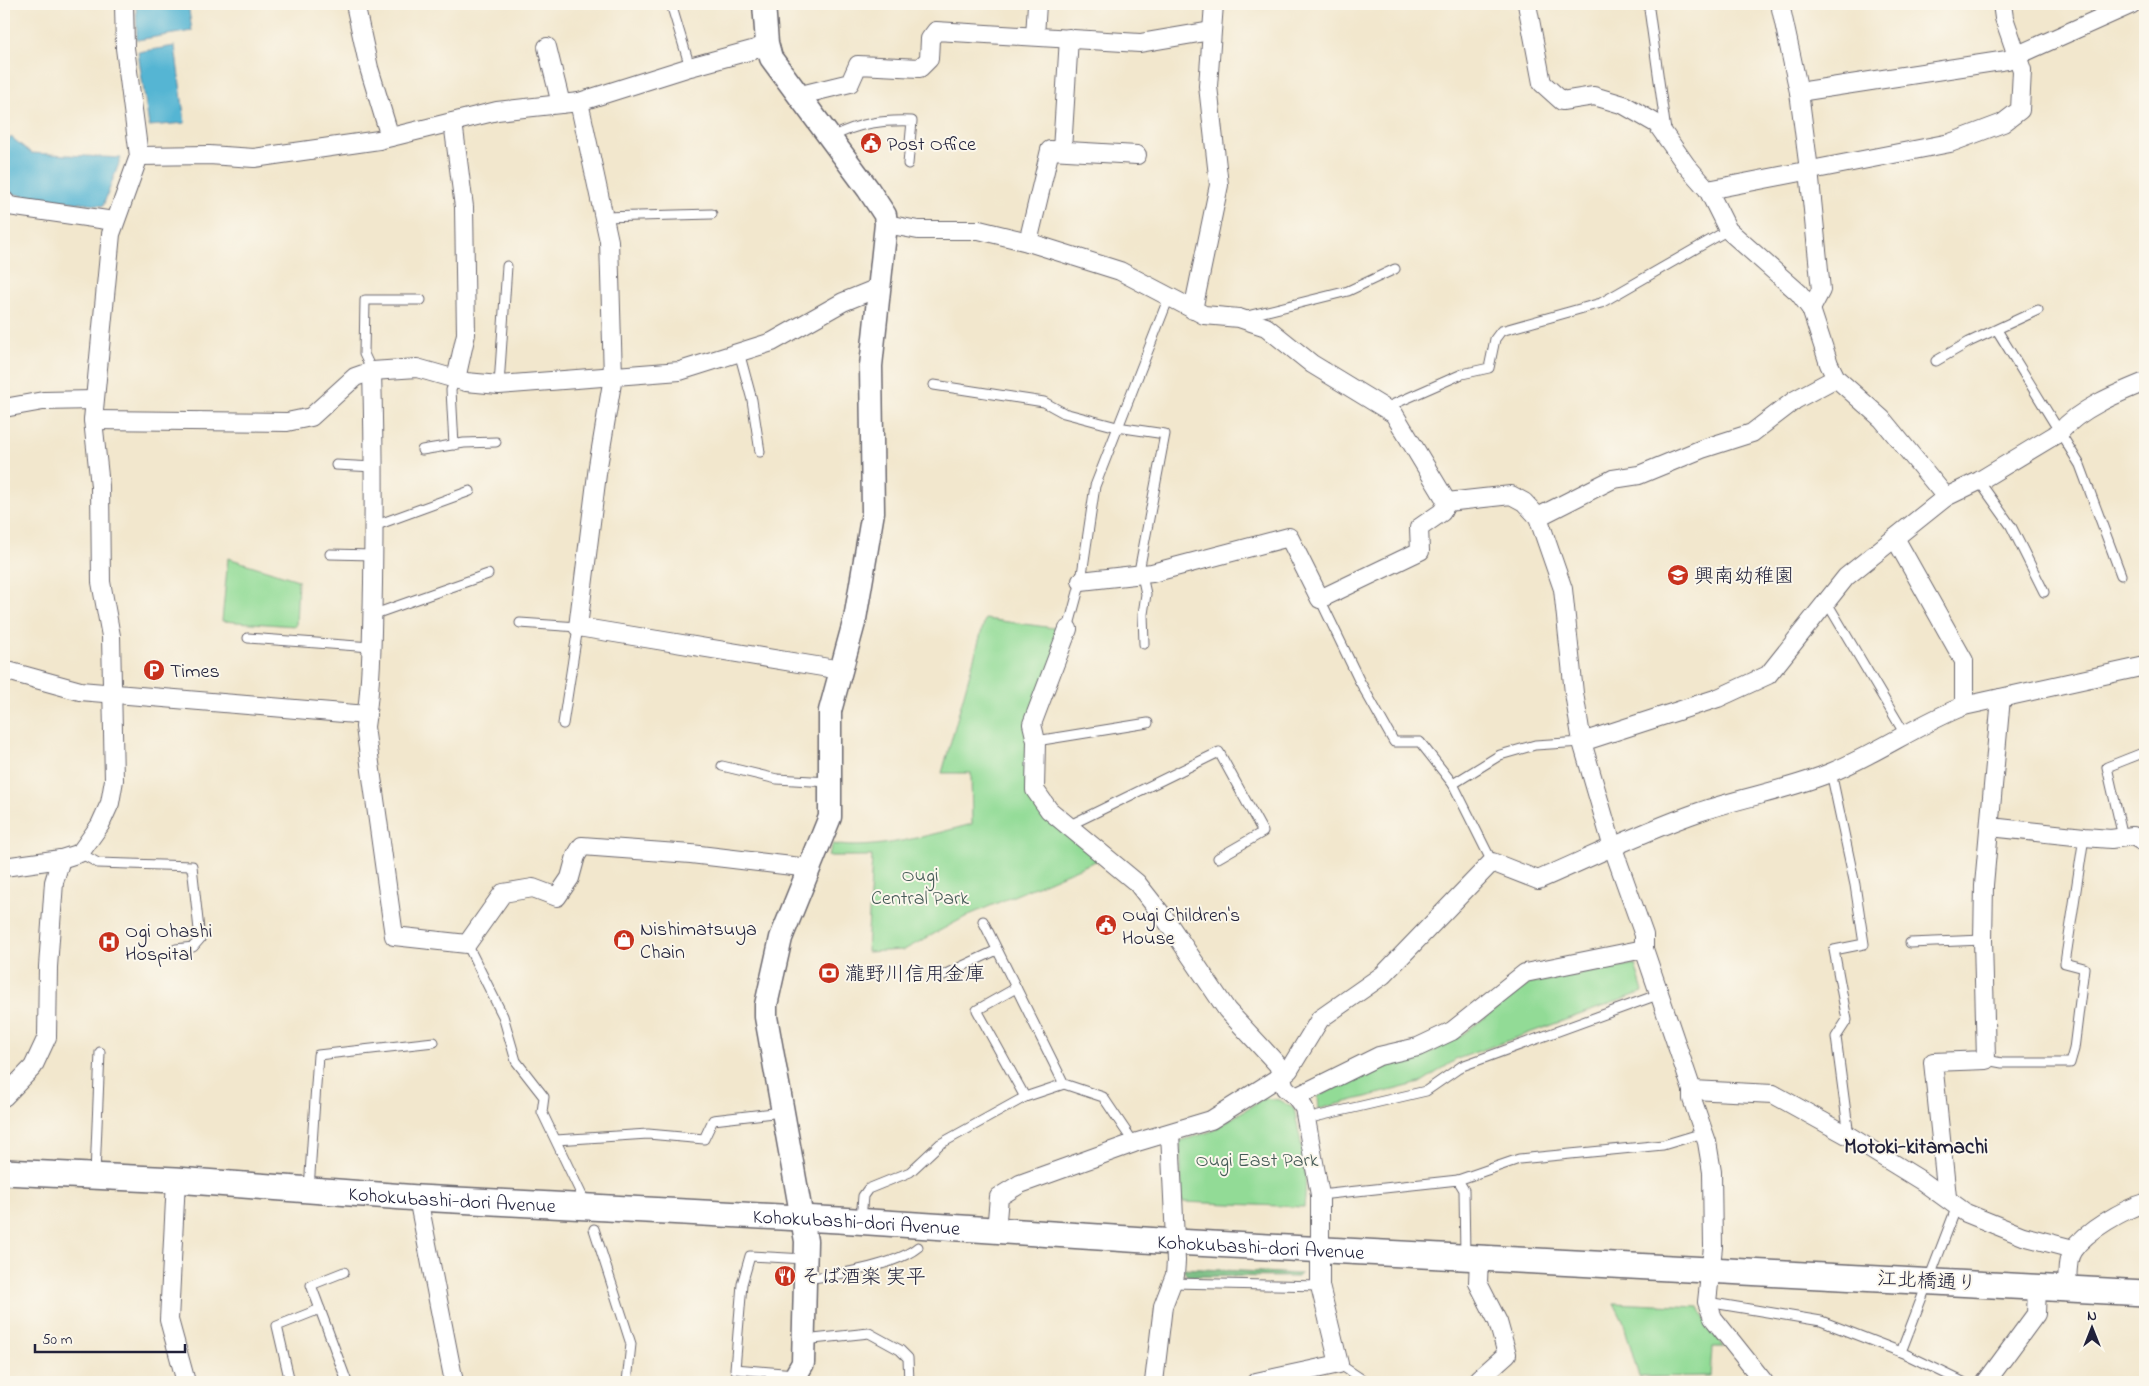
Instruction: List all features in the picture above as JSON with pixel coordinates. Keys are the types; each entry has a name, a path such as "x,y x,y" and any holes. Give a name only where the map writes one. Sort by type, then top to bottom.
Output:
{"main road":[{"name":"Kohokubashi-dori Avenue","path":"4,1172 176,1180 418,1198 591,1218 804,1219 1175,1242 1318,1248 1709,1271"},
{"name":"江北橋通り","path":"1709,1271 1929,1280 2145,1293"}],"street":[{"path":"4,867 61,859 80,853 100,825 110,803 114,780 111,636 101,582 100,486 93,420 114,221 139,156 125,48 124,4"},
{"path":"355,4 369,68 390,136"},
{"path":"764,4 767,43 771,58 832,137 885,215 886,224 871,366 874,512 855,619 830,710 830,818 781,938 766,1005 766,1018 804,1219 806,1269 803,1363 795,1378"},
{"path":"1035,36 1037,4"},
{"path":"1193,310 1219,185 1208,86 1210,31 1214,4"},
{"path":"1527,4 1542,83 1562,101 1594,96 1624,105 1657,124 1708,190 1728,230 1799,293 1811,309 1829,364 1836,378 1882,419 1946,497"},
{"path":"1780,4 1799,92 1809,170 1821,290 1811,309"},
{"path":"1708,190 1950,142 2004,123 2020,110 2022,70 2016,56 2002,4"},
{"path":"1799,92 2007,60 2132,4"},
{"path":"801,95 850,83 858,66 920,68 929,59 930,39 936,31 1140,43 1210,31"},
{"path":"1062,150 1069,38"},
{"path":"139,156 254,158 390,136 498,111 579,102 690,67 756,49 767,43"},
{"path":"547,46 560,104"},
{"path":"579,102 609,241 612,377 598,466 578,628 841,670"},
{"path":"452,122 464,207 466,334 456,379"},
{"path":"1028,242 1050,150 1137,156"},
{"path":"4,200 8,206 114,221"},
{"path":"886,224 918,230 978,230 1028,242 1120,271 1204,315 1239,318 1266,326 1312,364 1394,414 1447,502"},
{"path":"93,420 287,422 311,416 355,377 372,371 417,368 456,379 499,385 680,371 772,342 843,302 880,287"},
{"path":"372,371 374,526 371,647 365,727 394,936 467,944 503,893 533,888 557,896 570,878 576,856 582,846 691,854 809,868"},
{"path":"1538,516 1613,479 1639,475 1702,449 1752,433 1795,400 1836,378"},
{"path":"1582,742 1718,698 1768,675 1846,577 1946,497 1979,481 2060,432 2066,424 2113,396 2145,382"},
{"path":"4,408 43,401 94,400"},
{"path":"1447,502 1510,495 1524,502 1538,516 1563,589 1574,693 1582,742 1613,848 1644,935 1644,949 1692,1090 1692,1100 1703,1133 1712,1172 1713,1247 1707,1302 1713,1318 1764,1382"},
{"path":"1081,581 1143,574 1288,537 1320,599 1420,551 1419,528 1442,512 1447,502"},
{"path":"1896,538 1964,661 1964,706"},
{"path":"1068,629 1032,724 1036,741 1035,790 1049,810 1138,883 1166,920 1227,1010 1278,1065 1285,1088 1296,1096 1304,1108 1320,1196 1318,1248 1320,1286 1339,1364 1256,1382"},
{"path":"996,1231 999,1197 1020,1184 1134,1143 1210,1120 1281,1076 1288,1070 1320,1019 1383,975 1492,862 1538,880 1695,814 1734,800 1789,789 1831,772 1906,736 1939,716 1964,706 2145,666"},
{"path":"4,670 80,691 367,715"},
{"path":"1952,1202 1933,1062 1986,1060 1983,940 1984,885 2001,698"},
{"path":"1990,827 2084,837 2133,836 2145,843"},
{"path":"4,1097 34,1067 47,1037 48,967 54,882 61,859"},
{"path":"1296,1096 1380,1056 1418,1047 1452,1031 1525,973 1644,949"},
{"path":"1692,1090 1773,1094 1850,1136 1966,1213 2023,1236 2073,1249"},
{"path":"1154,1382 1164,1306 1175,1275 1170,1133"},
{"path":"176,1180 168,1320 186,1382"},
{"path":"418,1198 454,1382"},
{"path":"2067,1288 2070,1256 2073,1249 2099,1226 2130,1208 2145,1203"},
{"path":"1472,1257 1478,1282 1498,1322 1507,1354 1478,1381"},
{"path":"1986,1382 2036,1314 2037,1287"}],"lane":[{"path":"671,4 690,67"},
{"path":"1649,9 1668,138"},
{"path":"832,137 851,127 879,120 912,121 908,164"},
{"path":"603,217 712,214"},
{"path":"1385,408 1462,374 1489,368 1495,339 1501,331 1601,303 1728,230"},
{"path":"499,385 508,266"},
{"path":"1239,318 1348,291 1395,269"},
{"path":"1068,629 1081,581 1095,486 1169,297"},
{"path":"372,371 364,354 365,300 421,300"},
{"path":"1936,361 2038,310"},
{"path":"1997,330 2080,465 2121,575"},
{"path":"739,352 752,400 760,452"},
{"path":"454,445 451,390 456,379"},
{"path":"934,385 1044,402 1064,413 1117,427 1164,434 1140,566 1146,594 1143,614 1144,644"},
{"path":"422,450 454,445 496,442"},
{"path":"336,465 374,467"},
{"path":"1979,481 2011,526 2044,592"},
{"path":"374,526 470,491"},
{"path":"330,554 373,555"},
{"path":"372,614 488,574"},
{"path":"1320,599 1359,680 1394,742 1420,742 1453,784 1492,862"},
{"path":"1826,601 1906,736"},
{"path":"520,623 578,628 563,724"},
{"path":"248,638 371,647"},
{"path":"1036,741 1148,723"},
{"path":"1453,784 1500,755 1535,745 1582,742"},
{"path":"1068,826 1219,752 1263,832 1218,858"},
{"path":"2123,837 2107,767 2145,752"},
{"path":"722,766 777,779 830,782"},
{"path":"1831,772 1855,885 1864,944 1834,950 1847,1020 1836,1037 1850,1136"},
{"path":"1986,1060 2002,1063 2070,1063 2074,1049 2084,968 2065,963 2084,837"},
{"path":"80,853 98,863 192,866 200,939 194,947 176,949"},
{"path":"983,922 1064,1084"},
{"path":"1910,943 1983,940"},
{"path":"467,944 503,1016 516,1061 544,1097 542,1112 591,1218 631,1344 627,1382"},
{"path":"937,978 997,950"},
{"path":"1016,988 977,1010 1025,1097"},
{"path":"1306,1119 1426,1091 1462,1066 1660,994"},
{"path":"309,1190 318,1055 434,1042"},
{"path":"95,1176 100,1052"},
{"path":"861,1222 863,1196 868,1189 910,1172 940,1144 1025,1097 1064,1084 1103,1096 1134,1143"},
{"path":"556,1140 648,1134 704,1139 713,1120 784,1112"},
{"path":"1320,1196 1458,1180 1519,1159 1663,1145 1703,1133"},
{"path":"1458,1180 1464,1190 1472,1257"},
{"path":"1901,1352 1929,1280 1952,1202"},
{"path":"795,1378 735,1369 742,1284 750,1256 806,1269 840,1274 908,1255 918,1247"},
{"path":"344,1272 311,1285 347,1382"},
{"path":"1172,1283 1320,1286"},
{"path":"1707,1302 1821,1321 1901,1352 1963,1382"},
{"path":"290,1382 277,1326 320,1309"},
{"path":"803,1340 869,1333 900,1350 908,1358 909,1382"},
{"path":"1339,1364 1366,1382"}],"green space":[{"path":"228,558 298,580 296,626 222,621"},
{"name":"Ougi Central Park","path":"985,619 1062,629 1029,744 1028,793 1098,860 969,915 904,950 867,952 872,856 828,856 833,844 866,846 884,844 922,837 972,824 971,773 942,773"},
{"path":"1635,964 1643,992 1457,1059 1420,1083 1319,1109 1318,1096 1381,1068 1428,1054 1459,1037 1529,984"},
{"name":"Ougi East Park","path":"1264,1098 1280,1100 1294,1109 1305,1170 1304,1207 1182,1202 1180,1141 1212,1131"},
{"path":"1183,1268 1301,1274 1298,1277 1187,1276"},
{"path":"1614,1303 1699,1307 1706,1322 1724,1347 1712,1347 1710,1376 1639,1377 1623,1321"}],"water":[{"path":"136,4 188,4 192,31 137,40"},
{"path":"175,46 185,123 149,126 138,52"},
{"path":"11,137 31,153 121,158 103,206 13,194 4,186 4,146"}],"place":[{"name":"Post Office","path":"871,143"},
{"name":"興南幼稚園","path":"1678,575"},
{"name":"Times","path":"154,670"},
{"name":"Ougi Children's House","path":"1106,925"},
{"name":"Nishimatsuya Chain","path":"624,940"},
{"name":"Ogi Ohashi Hospital","path":"109,942"},
{"name":"瀧野川信用金庫","path":"829,973"},
{"name":"そば酒楽 実平","path":"785,1276"}],"district":[{"name":"Motoki-kitamachi","path":"1916,1146"}]}
